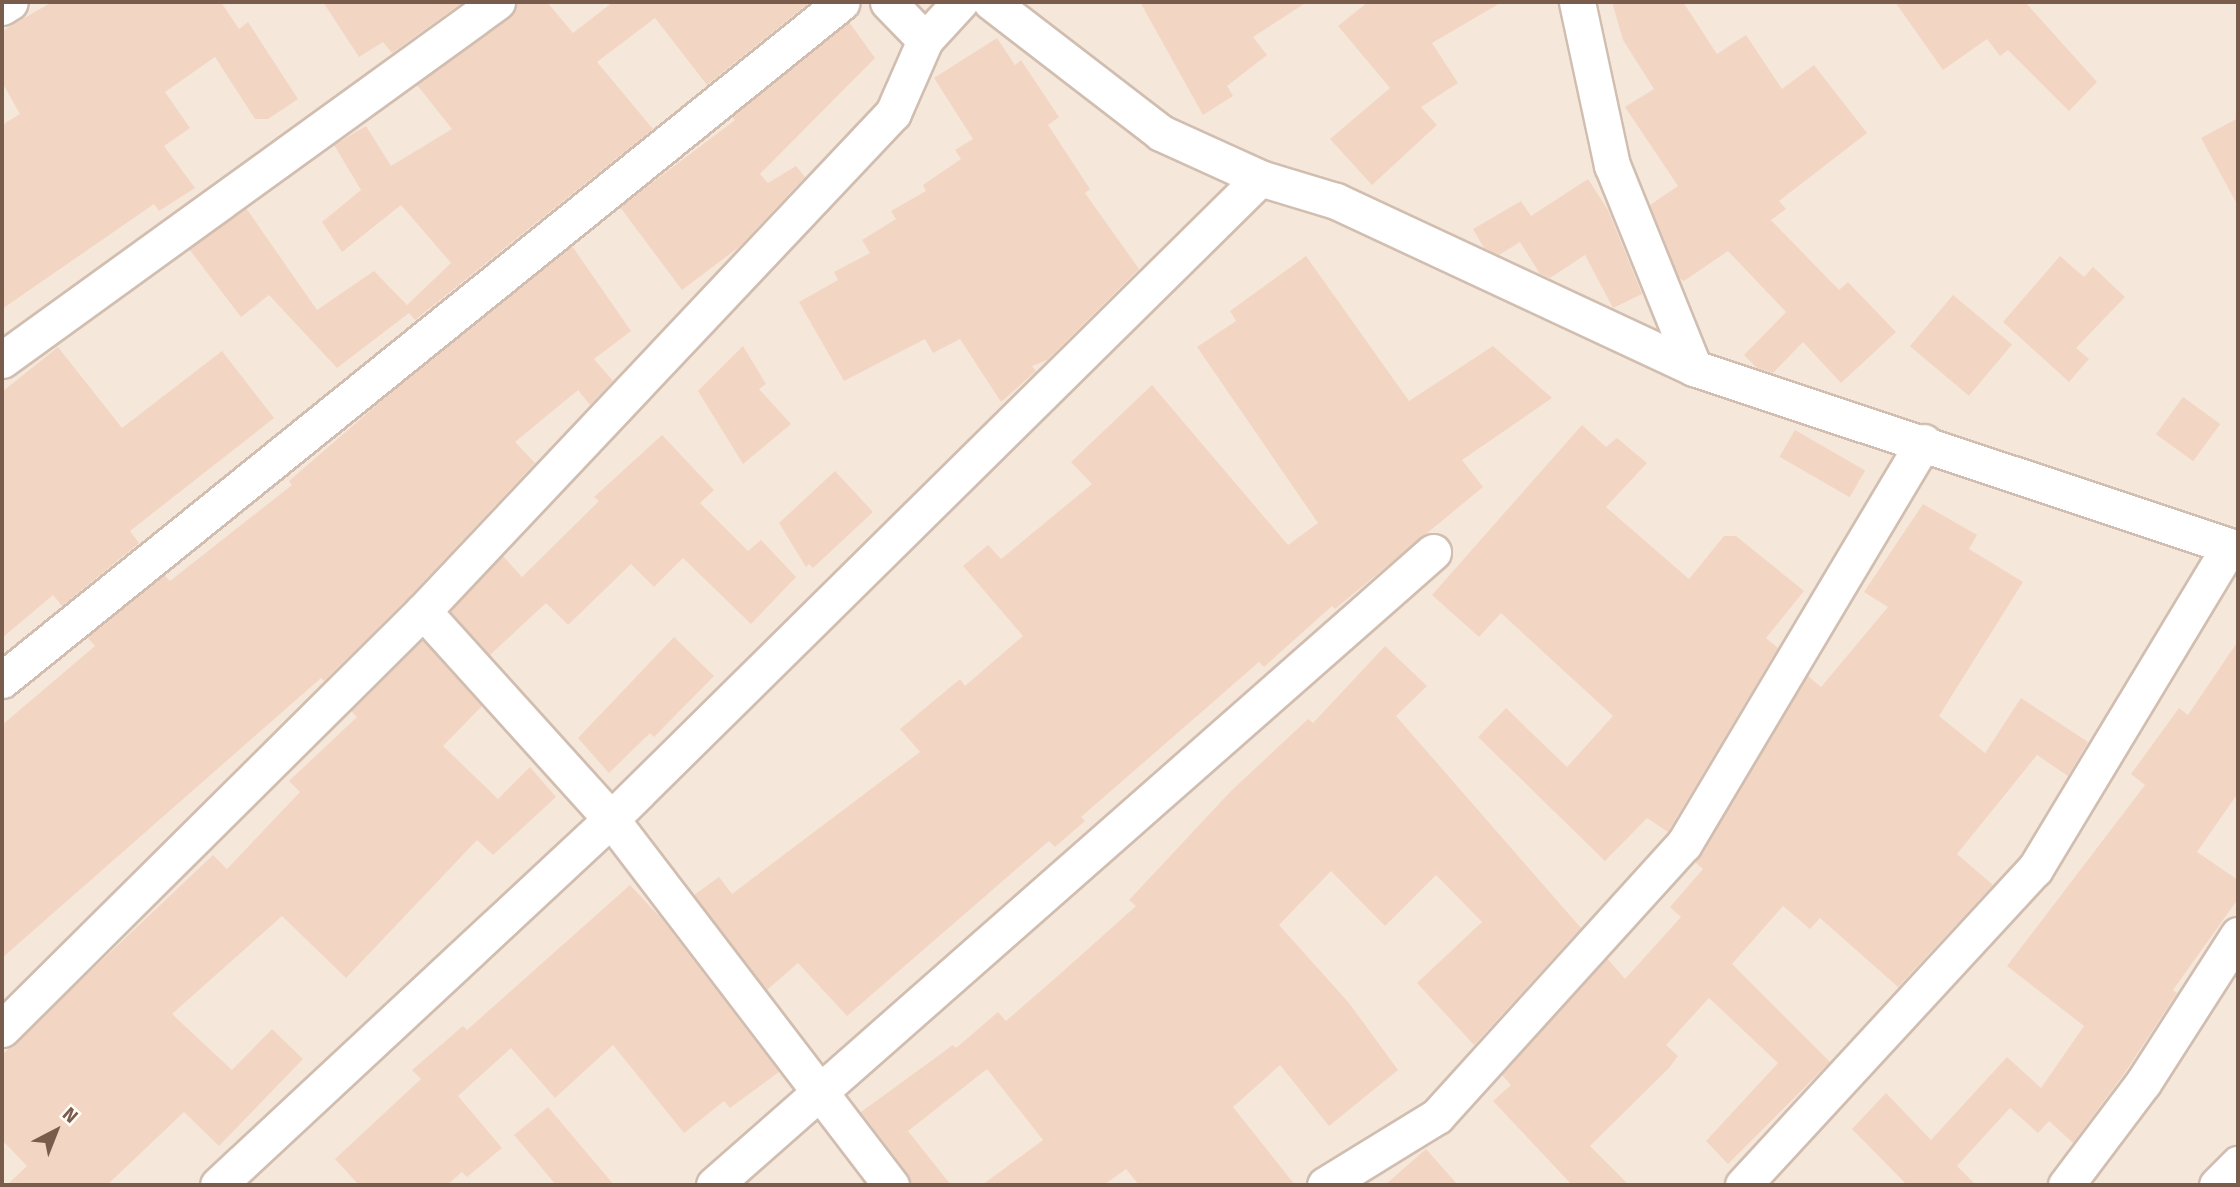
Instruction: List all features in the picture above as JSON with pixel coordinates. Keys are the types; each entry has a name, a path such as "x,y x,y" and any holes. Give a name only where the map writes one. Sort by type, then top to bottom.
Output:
{"street":[{"path":"2,7 10,2"},
{"path":"2,360 497,2"},
{"path":"2,680 842,2"},
{"path":"888,2 925,40"},
{"path":"2,1029 423,611 893,113 925,40 960,2"},
{"path":"991,2 1024,32 1161,133 1260,178 1336,201 1694,368 1924,442 2234,548 2035,869 1743,1185"},
{"path":"1577,2 1612,165 1694,368"},
{"path":"223,1183 611,820 1260,178"},
{"path":"1325,1185 1437,1116 1684,844 1924,442"},
{"path":"714,1185 821,1094 1433,552"},
{"path":"423,611 611,820 891,1185"},
{"path":"2066,1185 2143,1083 2238,935"},
{"path":"2217,1185 2238,1164"}],"shaded area":[{"path":"2,2 2238,2 2238,1185 2,1185"}],"building":[{"path":"52,2 221,2 239,29 248,22 298,99 268,119 255,119 215,57 165,92 190,128 164,146 195,188 159,211 154,204 2,309 2,125 20,114 2,82 2,31"},
{"path":"323,2 463,2 392,53 383,42 359,57"},
{"path":"517,2 547,2 573,33 613,2 810,2 707,85 655,18 597,62 653,129 415,320 409,313 337,368 269,295 241,317 189,249 246,208 317,310 374,271 407,305 451,263 401,205 342,252 322,222 361,190 334,145 366,126 391,166 452,129 417,85 509,18"},
{"path":"1140,2 1307,2 1253,37 1267,55 1227,86 1233,96 1203,115"},
{"path":"1368,2 1502,2 1432,43 1458,83 1421,107 1437,125 1372,185 1330,139 1390,88 1338,26"},
{"path":"1612,2 1683,2 1717,54 1746,35 1782,89 1814,65 1867,133 1779,201 1786,209 1771,220 1839,290 1848,282 1896,332 1841,383 1803,342 1773,373 1757,368 1744,355 1786,312 1728,251 1684,281 1679,278 1650,205 1678,186 1625,107 1654,89 1623,40"},
{"path":"1895,2 2025,2 2097,82 2069,111 2008,50 2000,56 1987,39 1943,70"},
{"path":"849,22 875,58 760,174 768,183 796,166 805,177 739,247 682,290 620,207 735,120 732,117"},
{"path":"997,38 1015,65 1021,60 1059,117 1048,125 1090,189 1085,193 1139,269 1047,360 1032,366 1036,371 1001,402 960,339 933,353 925,339 844,381 799,302 838,280 834,272 870,253 862,240 896,219 891,211 926,191 923,185 961,159 955,150 973,139 934,78"},
{"path":"2238,118 2238,206 2201,138"},
{"path":"1588,179 1608,210 1642,294 1613,308 1585,255 1550,278 1540,274 1520,242 1499,255 1484,248 1473,229 1521,201 1531,216"},
{"path":"572,246 631,331 594,359 613,381 590,405 578,390 515,442 535,463 409,597 324,681 321,678 2,958 2,725 95,646 87,637 164,575 170,581 292,485 289,481 401,384"},
{"path":"1306,256 1409,401 1493,346 1552,398 1462,460 1483,487 1335,609 1332,606 1264,667 1259,662 1081,817 1085,821 1055,847 1049,841 847,1016 798,963 767,990 694,895 719,877 732,894 920,752 900,729 960,679 965,686 1023,636 963,566 988,545 1001,559 1092,484 1071,462 1152,385 1288,545 1318,523 1197,347 1236,321 1230,311"},
{"path":"2060,256 2084,277 2093,267 2125,297 2076,348 2089,359 2069,382 2003,322"},
{"path":"1953,295 2012,344 1969,396 1910,346"},
{"path":"743,346 766,384 759,389 791,424 743,464 698,391"},
{"path":"58,347 122,428 222,351 274,418 130,531 139,543 62,606 53,595 2,638 2,392"},
{"path":"2183,397 2220,424 2193,461 2156,434"},
{"path":"1582,425 1606,447 1617,438 1647,463 1606,507 1689,579 1724,536 1736,536 1804,591 1766,638 1778,648 1668,832 1647,818 1605,861 1478,737 1506,708 1567,767 1613,716 1501,613 1479,637 1432,595"},
{"path":"1795,430 1865,470 1850,497 1780,457"},
{"path":"662,435 714,490 700,503 748,551 761,540 796,577 751,624 683,558 654,587 631,564 568,625 546,603 490,655 450,611 503,556 522,577 599,501 594,497"},
{"path":"835,471 873,512 813,568 809,564 806,567 779,523"},
{"path":"1923,504 1977,535 1969,549 2023,582 1939,716 1985,753 2021,698 2088,742 2068,776 2037,755 1957,854 1993,885 1898,987 1820,918 1810,929 1783,906 1732,964 1830,1062 1728,1164 1706,1141 1778,1063 1709,998 1666,1045 1678,1056 1669,1068 1590,1146 1629,1185 1572,1185 1493,1101 1511,1085 1502,1075 1607,958 1625,979 1681,917 1670,907 1703,869 1695,862 1808,676 1821,687 1888,607 1864,592"},
{"path":"674,637 714,676 654,737 650,733 609,773 578,738"},
{"path":"422,640 482,706 443,746 498,799 530,767 556,797 493,855 477,840 346,978 282,916 172,1014 232,1070 272,1029 303,1059 219,1146 184,1112 107,1185 7,1185 27,1166 2,1140 2,1055 213,855 227,869 300,792 289,781 357,717 351,711"},
{"path":"2238,641 2238,793 2197,852 2238,880 2238,899 2173,990 2177,993 2126,1071 2073,1143 2049,1121 2038,1133 2010,1108 1957,1166 1976,1185 1907,1185 1852,1129 1886,1093 1931,1140 2007,1057 2041,1088 2084,1026 2007,966 2145,785 2131,774 2179,708 2188,715"},
{"path":"1385,646 1427,686 1396,716 1581,928 1474,1045 1417,983 1482,922 1436,875 1385,926 1331,871 1279,925 1349,1003 1398,1070 1329,1126 1280,1065 1233,1107 1295,1185 1139,1185 1126,1169 1104,1185 982,1185 1043,1140 987,1069 908,1131 951,1185 911,1185 907,1173 861,1112 953,1045 956,1048 998,1012 1006,1021 1060,974 1136,906 1129,900 1231,791 1308,719 1313,723"},
{"path":"630,885 661,918 779,1072 730,1108 724,1101 684,1133 613,1045 555,1098 511,1048 458,1096 502,1148 467,1177 462,1172 447,1185 359,1185 335,1159 421,1079 412,1070 463,1026 467,1030"},
{"path":"548,1107 614,1185 556,1185 514,1135"},
{"path":"1426,1149 1458,1185 1385,1185"}]}
